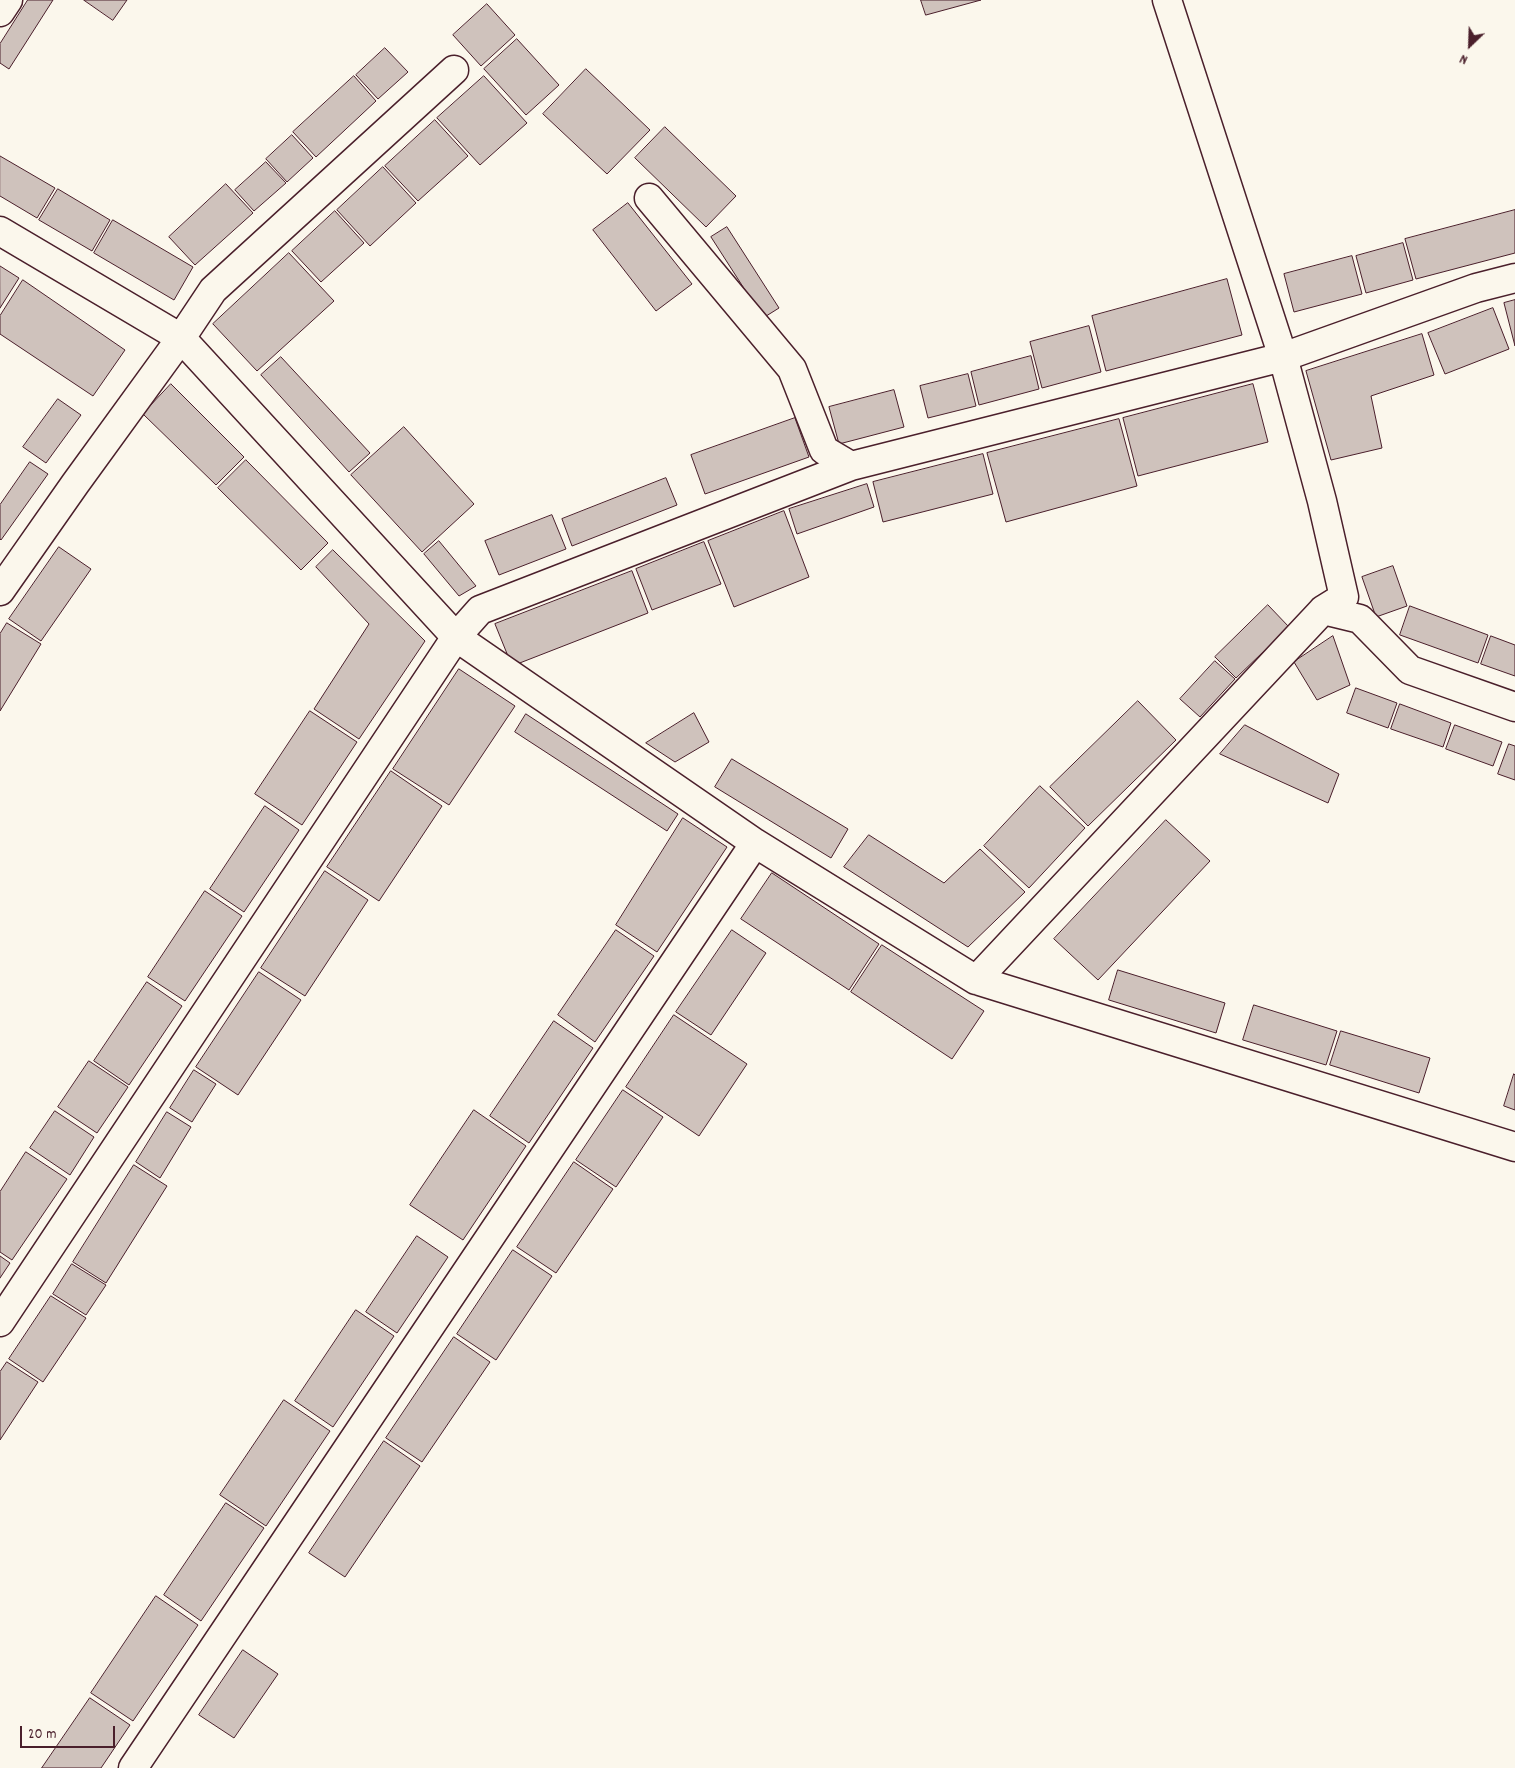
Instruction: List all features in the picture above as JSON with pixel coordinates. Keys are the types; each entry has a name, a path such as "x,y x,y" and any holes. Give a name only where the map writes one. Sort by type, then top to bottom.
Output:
{"street":[{"path":"0,12 8,0"},
{"path":"976,980 1323,610 1344,596 1322,501 1283,357 1167,0"},
{"path":"0,591 181,338 213,290 454,70"},
{"path":"649,198 792,369 824,450 851,466"},
{"path":"0,231 181,338 456,637 755,843 976,980 1515,1147"},
{"path":"0,1322 456,637 480,610 851,466 1283,357 1476,288 1515,278"},
{"path":"1323,610 1360,619 1410,670 1515,707"},
{"path":"133,1768 755,843"}],"building":[{"path":"28,0 53,0 9,69 0,63 0,44"},
{"path":"84,0 127,0 113,20"},
{"path":"921,0 981,0 926,15"},
{"path":"487,4 515,35 481,66 453,35"},
{"path":"517,39 559,85 526,115 484,69"},
{"path":"385,48 408,72 378,99 356,75"},
{"path":"586,69 650,130 607,174 543,114"},
{"path":"354,76 376,101 316,157 293,132"},
{"path":"484,76 527,123 480,165 437,118"},
{"path":"435,120 468,156 418,201 385,166"},
{"path":"665,127 736,196 706,227 635,158"},
{"path":"292,135 313,158 287,182 266,159"},
{"path":"0,156 55,188 37,218 0,196"},
{"path":"266,162 286,183 254,211 235,190"},
{"path":"383,167 416,203 370,246 337,210"},
{"path":"226,184 253,213 195,265 169,237"},
{"path":"58,189 110,220 92,251 39,220"},
{"path":"628,203 692,284 656,311 593,230"},
{"path":"1515,210 1515,253 1416,279 1405,239"},
{"path":"335,211 364,243 321,282 292,251"},
{"path":"113,220 193,267 174,300 94,253"},
{"path":"727,227 779,308 763,318 711,237"},
{"path":"1403,243 1413,280 1366,293 1356,256"},
{"path":"289,253 334,301 257,371 213,324"},
{"path":"1352,256 1362,294 1294,312 1284,274"},
{"path":"0,266 19,278 0,308"},
{"path":"1227,279 1242,335 1106,371 1092,316"},
{"path":"23,280 125,350 93,396 0,334 0,316"},
{"path":"1515,300 1515,346 1504,303"},
{"path":"1493,308 1509,349 1445,374 1428,333"},
{"path":"1089,326 1101,372 1042,388 1030,342"},
{"path":"1422,334 1434,375 1371,396 1382,448 1331,460 1306,371"},
{"path":"1031,356 1039,389 979,405 971,372"},
{"path":"281,357 370,453 349,472 261,375"},
{"path":"968,374 976,406 928,418 920,386"},
{"path":"171,384 244,457 216,485 143,414"},
{"path":"1253,384 1268,442 1138,476 1123,418"},
{"path":"894,390 904,427 839,444 829,407"},
{"path":"58,399 81,415 46,463 23,447"},
{"path":"795,418 809,457 705,494 691,455"},
{"path":"1119,419 1137,486 1006,522 987,453"},
{"path":"404,427 474,504 422,552 351,475"},
{"path":"983,454 993,494 883,522 873,482"},
{"path":"246,460 328,543 301,570 218,488"},
{"path":"30,462 48,474 1,540 0,505"},
{"path":"666,478 677,505 572,546 562,519"},
{"path":"867,484 874,507 797,534 789,509"},
{"path":"784,511 809,577 734,607 708,541"},
{"path":"552,515 566,549 499,575 485,541"},
{"path":"439,541 476,586 459,596 424,554"},
{"path":"704,542 721,584 652,610 636,569"},
{"path":"59,547 91,569 41,641 9,619"},
{"path":"333,550 425,641 359,739 314,709 369,624 316,567"},
{"path":"1393,566 1407,606 1376,617 1362,577"},
{"path":"632,571 648,613 512,666 495,624"},
{"path":"1268,605 1289,627 1236,678 1215,657"},
{"path":"1410,606 1488,635 1478,663 1400,635"},
{"path":"7,623 41,644 0,711 0,634"},
{"path":"1333,636 1350,685 1317,700 1294,662"},
{"path":"1491,636 1515,645 1515,676 1481,664"},
{"path":"1215,661 1235,679 1200,717 1180,699"},
{"path":"459,669 515,706 449,805 393,769"},
{"path":"1356,688 1397,703 1388,728 1347,713"},
{"path":"1138,701 1176,740 1088,826 1050,787"},
{"path":"1400,704 1451,723 1443,747 1391,729"},
{"path":"310,711 357,742 302,825 255,794"},
{"path":"694,713 709,742 675,762 646,743"},
{"path":"526,714 678,814 667,831 515,732"},
{"path":"1245,725 1339,774 1328,803 1220,754"},
{"path":"1455,725 1502,742 1493,766 1446,749"},
{"path":"1509,744 1515,746 1515,780 1498,774"},
{"path":"732,759 848,829 831,858 715,787"},
{"path":"391,771 442,806 379,901 327,867"},
{"path":"1040,786 1085,828 1029,888 984,846"},
{"path":"265,806 299,830 244,912 210,889"},
{"path":"683,818 727,847 657,952 616,925"},
{"path":"1166,820 1210,861 1098,980 1054,939"},
{"path":"869,835 944,883 980,849 1025,892 968,947 844,867"},
{"path":"325,871 368,900 305,996 261,968"},
{"path":"772,873 879,944 849,990 741,919"},
{"path":"205,891 242,916 185,1001 148,977"},
{"path":"616,930 654,956 595,1042 558,1015"},
{"path":"732,930 766,953 711,1035 676,1012"},
{"path":"882,945 984,1011 952,1059 851,992"},
{"path":"1118,970 1225,1003 1216,1033 1109,1000"},
{"path":"259,972 301,1000 238,1095 196,1067"},
{"path":"147,982 182,1006 129,1085 94,1061"},
{"path":"1254,1005 1337,1031 1326,1065 1243,1040"},
{"path":"674,1015 747,1064 699,1136 626,1087"},
{"path":"554,1021 593,1048 529,1143 490,1116"},
{"path":"1341,1031 1430,1058 1419,1093 1330,1065"},
{"path":"89,1061 128,1087 97,1133 58,1107"},
{"path":"194,1070 216,1084 192,1122 170,1108"},
{"path":"1515,1075 1515,1110 1504,1106"},
{"path":"623,1090 663,1117 616,1187 576,1160"},
{"path":"474,1110 526,1146 463,1240 410,1205"},
{"path":"55,1111 94,1137 70,1175 30,1148"},
{"path":"167,1112 191,1127 160,1178 136,1162"},
{"path":"26,1152 67,1179 12,1260 0,1252 0,1192"},
{"path":"574,1162 613,1189 556,1273 517,1247"},
{"path":"134,1165 167,1186 106,1283 73,1262"},
{"path":"417,1236 448,1257 397,1333 366,1312"},
{"path":"513,1250 552,1276 496,1360 457,1334"},
{"path":"0,1256 10,1263 0,1278"},
{"path":"72,1264 106,1285 86,1315 53,1294"},
{"path":"51,1296 86,1318 43,1382 9,1359"},
{"path":"356,1310 394,1336 333,1427 295,1401"},
{"path":"454,1337 490,1362 422,1462 386,1438"},
{"path":"7,1362 38,1382 0,1440 0,1372"},
{"path":"284,1400 330,1431 266,1526 220,1495"},
{"path":"384,1441 420,1466 345,1577 309,1553"},
{"path":"226,1503 264,1528 201,1621 164,1595"},
{"path":"156,1596 198,1625 133,1721 91,1693"},
{"path":"243,1650 278,1674 234,1738 199,1715"},
{"path":"90,1698 130,1725 101,1768 42,1768"}]}
